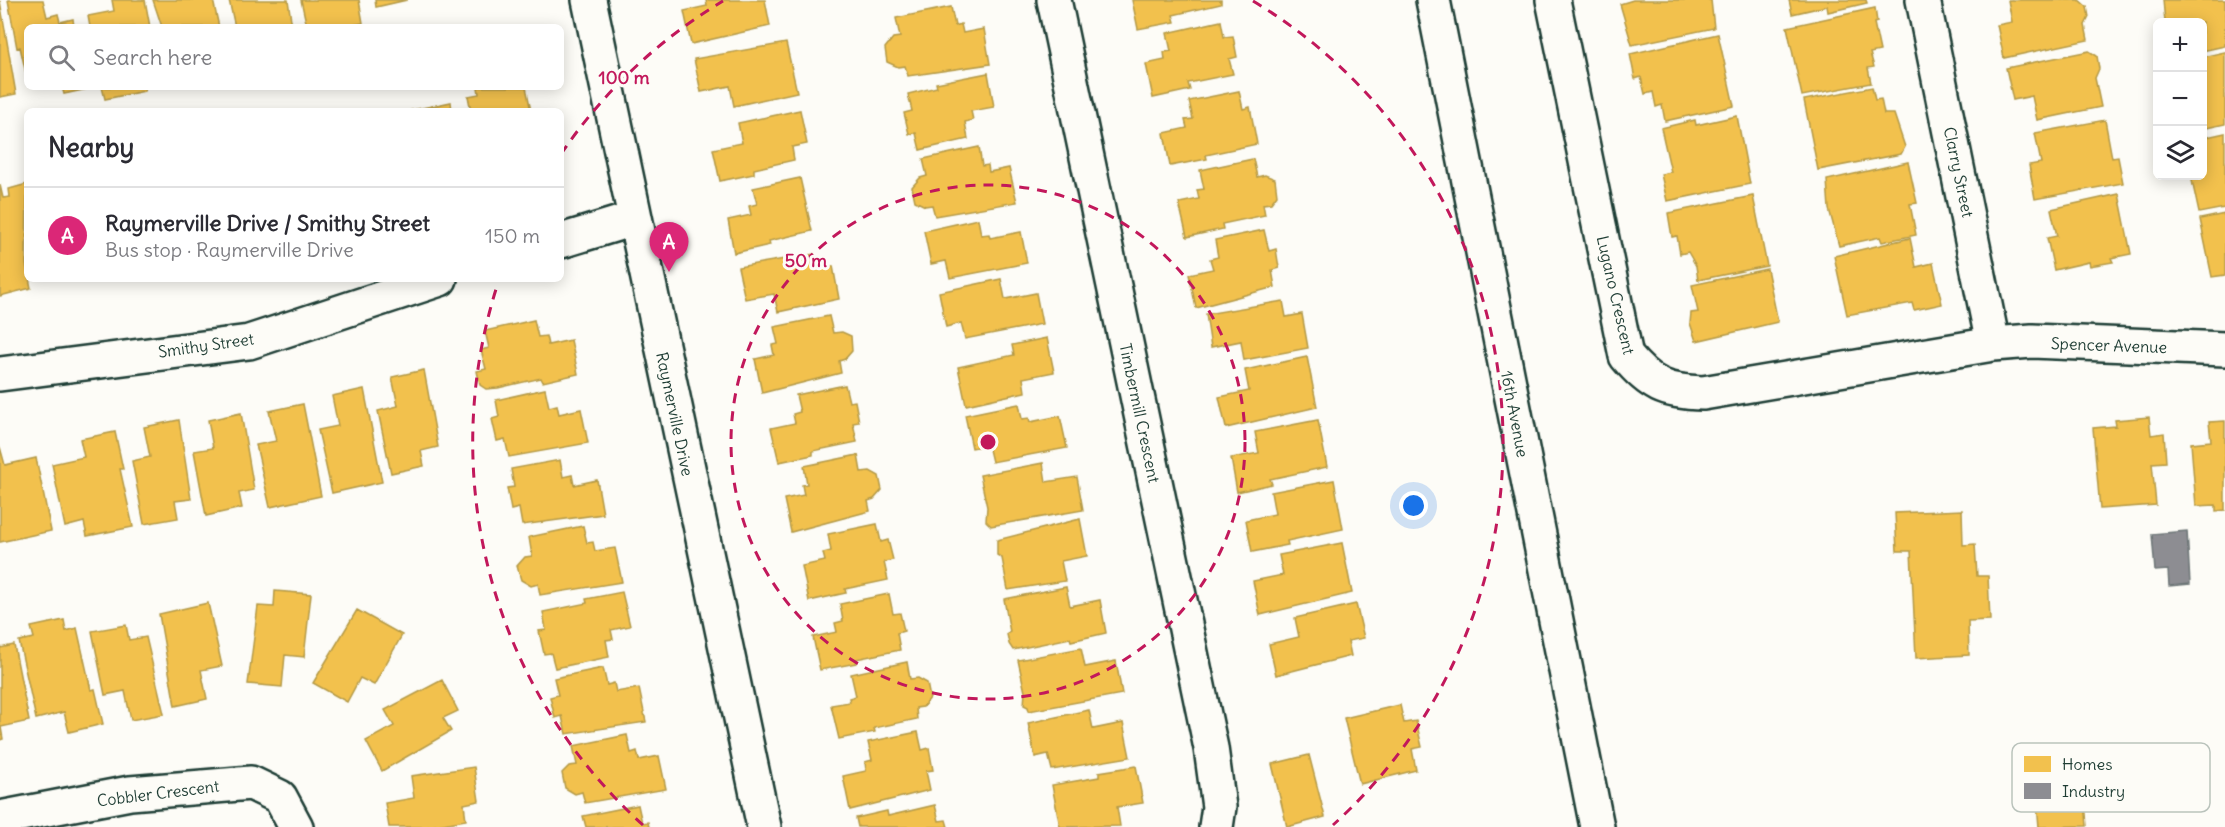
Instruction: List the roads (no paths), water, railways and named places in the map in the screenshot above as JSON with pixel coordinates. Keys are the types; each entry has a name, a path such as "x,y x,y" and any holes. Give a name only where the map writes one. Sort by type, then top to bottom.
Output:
{"street":[{"name":"Raymerville Drive","path":"589,0 633,219 764,827"},
{"name":"Timbermill Crescent","path":"1054,0 1210,748 1219,807 1216,827"},
{"name":"16th Avenue","path":"1433,0 1597,827"},
{"name":"Lugano Crescent","path":"1553,0 1626,356 1643,376 1663,388 1703,393 1994,344"},
{"name":"Clarry Street","path":"1923,0 1994,344"},
{"path":"564,240 633,219"},
{"name":"Smithy Street","path":"0,374 249,342 432,282"},
{"name":"Spencer Avenue","path":"1994,344 2032,341 2225,350"},
{"name":"Cobbler Crescent","path":"0,818 130,793 251,783 280,797 296,827"}],"place":[{"name":"Raymerville Drive / Smithy Street","path":"669,272"}]}
